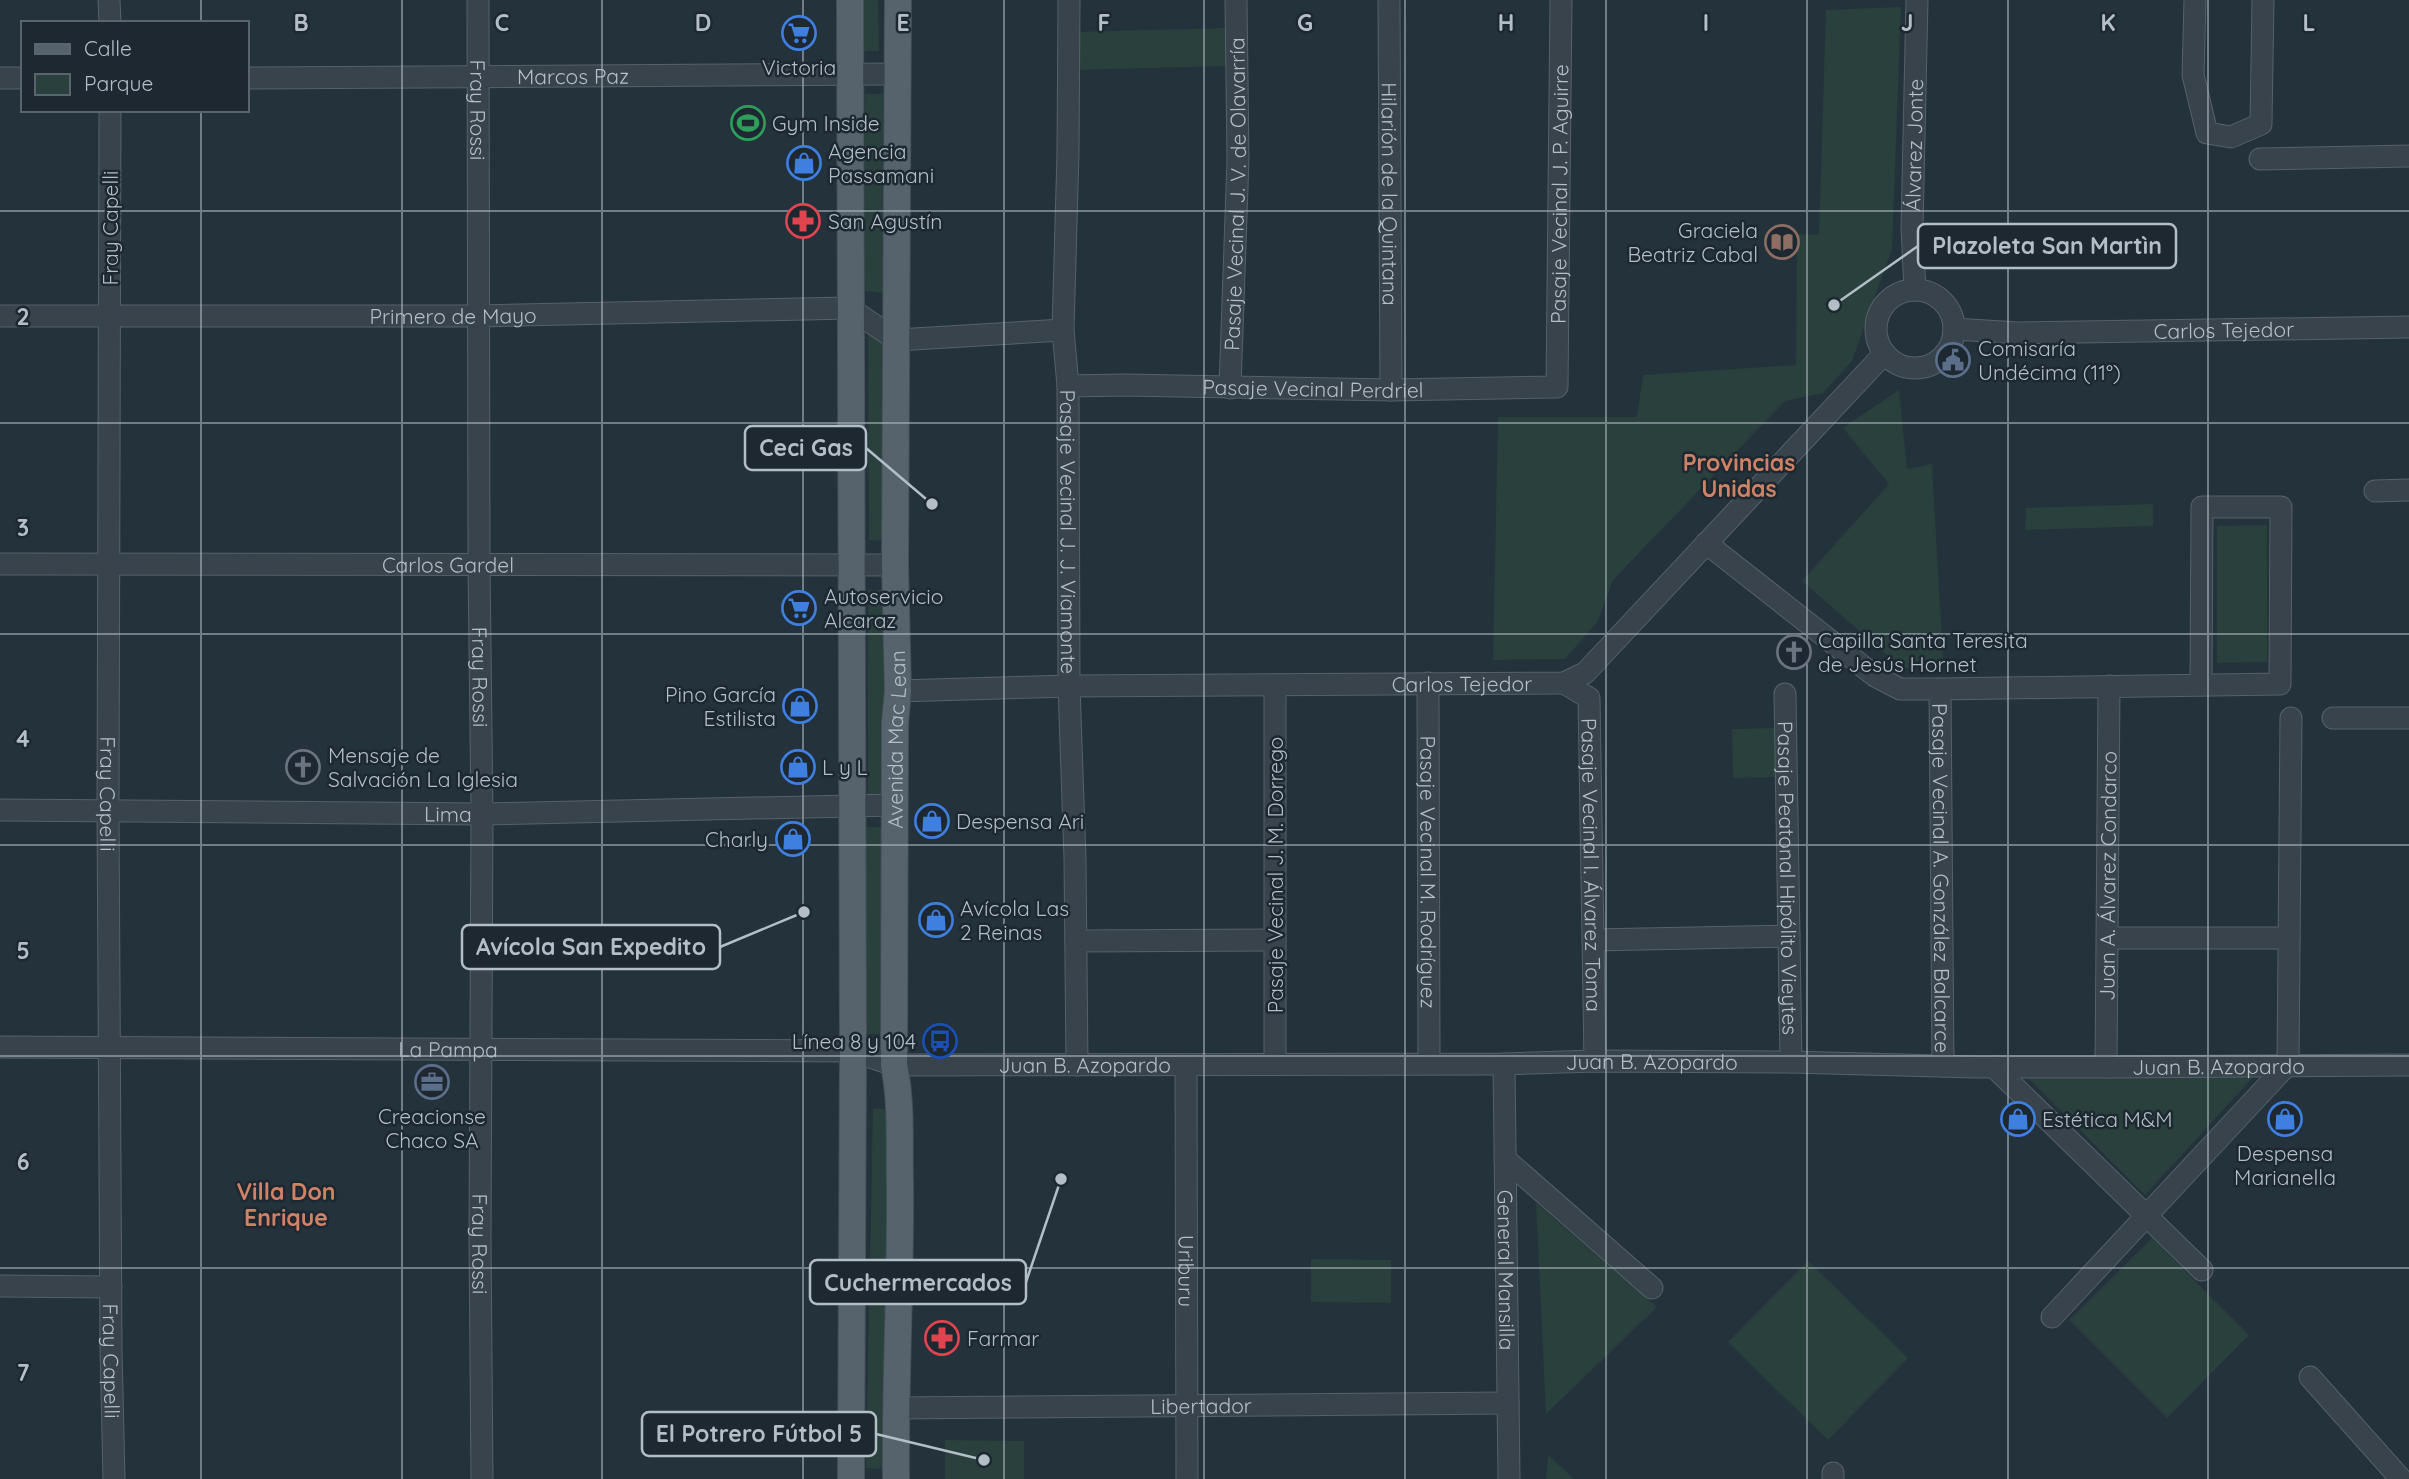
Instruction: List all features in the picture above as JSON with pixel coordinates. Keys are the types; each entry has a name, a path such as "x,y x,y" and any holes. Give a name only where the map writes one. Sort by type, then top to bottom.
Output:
{"main road":[{"path":"850,0 853,1051 851,1479"},
{"name":"Avenida Mac Lean","path":"895,1479 900,1238 900,1095 894,1065 895,723 898,691 895,565 898,0"}],"street":[{"path":"110,0 110,21"},
{"name":"Fray Rossi","path":"478,0 482,1479"},
{"name":"Pasaje Vecinal J. J. Viamonte","path":"1069,0 1063,330 1068,386 1069,686 1077,1065"},
{"name":"Pasaje Vecinal J. V. de Olavarría","path":"1230,388 1238,159 1236,0"},
{"name":"Hilarión de la Quintana","path":"1389,0 1391,390"},
{"name":"Pasaje Vecinal J. P. Aguirre","path":"1557,387 1561,0"},
{"name":"Álvarez Jonte","path":"1915,290 1912,228 1917,0"},
{"path":"2195,0 2193,75 2207,133 2231,137 2261,124 2263,0"},
{"name":"Marcos Paz","path":"248,78 897,74"},
{"path":"0,78 21,78"},
{"name":"Fray Capelli","path":"110,112 108,810 114,1479"},
{"path":"2260,159 2409,156"},
{"path":"1915,290 1926,291 1942,302 1952,319 1954,329 1948,349 1933,364 1912,368 1892,362 1878,345 1876,334 1879,312 1894,296 1915,290"},
{"path":"849,308 897,340 1063,330"},
{"name":"Primero de Mayo","path":"0,316 478,316 849,308"},
{"name":"Carlos Tejedor","path":"1954,329 2018,333 2409,327"},
{"path":"1564,683 1585,673 1884,354"},
{"name":"Pasaje Vecinal Perdriel","path":"1068,386 1391,390 1557,387"},
{"path":"2375,491 2409,490"},
{"path":"1706,543 1875,676 1899,689 2280,684 2281,508 2202,507 2201,685"},
{"name":"Carlos Gardel","path":"0,564 895,565"},
{"name":"Carlos Tejedor","path":"898,691 1069,686 1564,683"},
{"name":"Pasaje Vecinal I. Álvarez Toma","path":"1564,683 1589,698 1595,1061"},
{"name":"Pasaje Vecinal M. Rodríguez","path":"1428,684 1429,1062"},
{"name":"Pasaje Vecinal J. M. Dorrego","path":"1275,685 1275,1064"},
{"name":"Juan A. Álvarez Condarco","path":"2106,1067 2109,686"},
{"name":"Pasaje Vecinal A. González Balcarce","path":"1940,689 1944,1066"},
{"name":"Pasaje Peatonal Hipólito Vieytes","path":"1785,694 1791,1062"},
{"path":"2052,1317 2288,1064 2291,718"},
{"path":"2333,718 2409,718"},
{"name":"Lima","path":"0,810 482,814 896,805"},
{"path":"1593,940 1789,936"},
{"path":"2108,938 2289,938"},
{"path":"1076,942 1275,940"},
{"name":"La Pampa","path":"0,1047 853,1051 894,1065"},
{"name":"Juan B. Azopardo","path":"894,1065 1429,1062 1504,1064 1595,1061 1994,1067 2409,1065"},
{"name":"General Mansilla","path":"1504,1064 1509,1479"},
{"name":"Uriburu","path":"1186,1065 1187,1479"},
{"path":"1994,1067 2202,1270"},
{"path":"1505,1159 1652,1288"},
{"path":"0,1286 111,1287"},
{"path":"2310,1377 2401,1479"},
{"name":"Libertador","path":"895,1408 1508,1403"}],"green space":[{"path":"861,0 878,0 879,51 861,51"},
{"path":"1901,7 1892,249 1852,361 1823,393 1785,401 1613,580 1598,621 1565,659 1493,660 1498,417 1637,417 1643,375 1796,365 1797,234 1819,235 1826,10"},
{"path":"1226,28 1227,66 1073,70 1073,32"},
{"path":"865,94 883,94 883,293 865,291"},
{"path":"868,333 886,333 887,541 869,540"},
{"path":"1899,390 1907,469 1932,464 1943,660 1903,669 1802,581 1889,484 1843,428"},
{"path":"2153,504 2153,526 2025,530 2026,508"},
{"path":"2267,525 2267,662 2217,663 2217,526"},
{"path":"868,590 886,590 887,797 868,797"},
{"path":"1777,728 1778,777 1733,778 1732,729"},
{"path":"865,827 884,827 885,1034 866,1034"},
{"path":"2022,1072 2254,1076 2145,1195"},
{"path":"873,1108 890,1110 884,1469 866,1468"},
{"path":"1536,1203 1657,1307 1546,1414"},
{"path":"2152,1238 2249,1335 2167,1418 2069,1320"},
{"path":"1311,1259 1391,1260 1391,1303 1311,1302"},
{"path":"1808,1261 1908,1358 1828,1440 1728,1342"},
{"path":"945,1440 1024,1441 1024,1479 945,1479"},
{"path":"1548,1455 1574,1479 1546,1479"}],"place":[{"name":"Victoria","path":"799,33"},
{"name":"Gym Inside","path":"748,123"},
{"name":"Agencia Passamani","path":"804,163"},
{"name":"San Agustín","path":"803,221"},
{"name":"Graciela Beatriz Cabal","path":"1782,242"},
{"name":"Plazoleta San Martìn","path":"1834,305"},
{"name":"Comisaría Undécima (11°)","path":"1953,360"},
{"name":"Ceci Gas","path":"932,504"},
{"name":"Autoservicio Alcaraz","path":"799,608"},
{"name":"Capilla Santa Teresita de Jesús Hornet","path":"1794,652"},
{"name":"Pino García Estilista","path":"800,706"},
{"name":"Mensaje de Salvación La Iglesia","path":"303,767"},
{"name":"L y L","path":"798,767"},
{"name":"Despensa Ari","path":"932,821"},
{"name":"Charly","path":"793,839"},
{"name":"Avícola San Expedito","path":"804,912"},
{"name":"Avícola Las 2 Reinas","path":"936,920"},
{"name":"Línea 8 y 104","path":"940,1041"},
{"name":"Creacionse Chaco SA","path":"432,1082"},
{"name":"Estética M&M","path":"2018,1119"},
{"name":"Despensa Marianella","path":"2285,1119"},
{"name":"Cuchermercados","path":"1061,1179"},
{"name":"Farmar","path":"942,1338"},
{"name":"El Potrero Fútbol 5","path":"984,1460"}],"district":[{"name":"Provincias Unidas","path":"1739,475"},
{"name":"Villa Don Enrique","path":"286,1204"}]}
